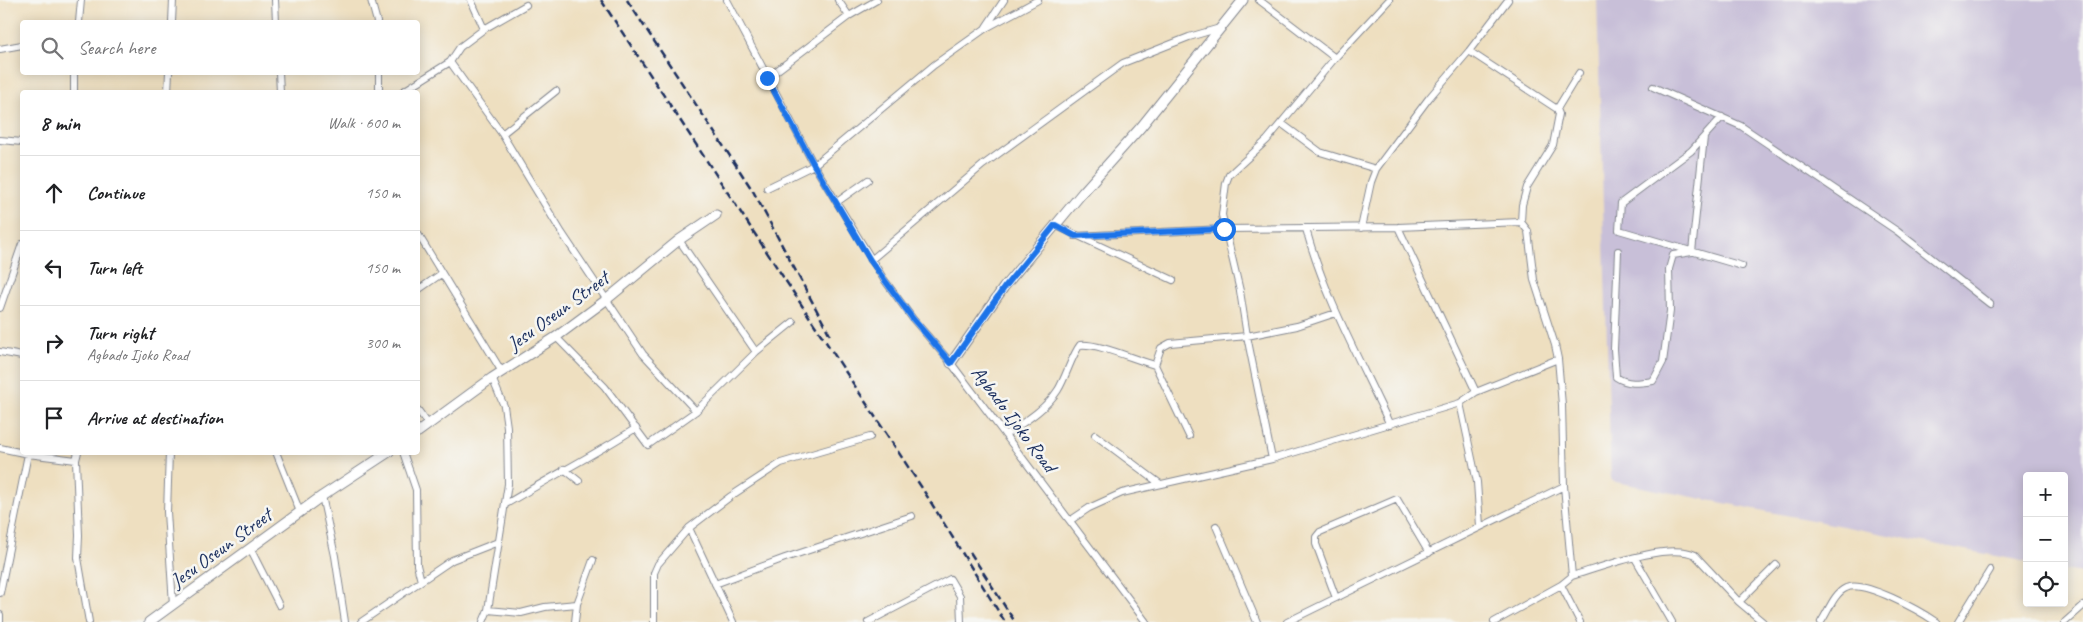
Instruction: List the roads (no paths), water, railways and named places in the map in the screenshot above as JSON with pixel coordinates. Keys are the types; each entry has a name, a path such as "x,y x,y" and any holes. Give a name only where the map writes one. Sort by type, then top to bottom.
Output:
{"main road":[{"path":"951,363 1004,288 1055,225 1141,126 1243,0"},
{"name":"Jesu Oseun Street","path":"420,430 492,378 556,337 606,300 678,240 716,215"},
{"name":"Jesu Oseun Street","path":"149,622 322,496 384,455"}],"street":[{"path":"79,20 81,0"},
{"path":"172,20 173,0"},
{"path":"275,0 276,20"},
{"path":"371,0 376,20"},
{"path":"471,0 484,29"},
{"name":"Agbado Ijoko Road","path":"727,0 814,165 870,260 913,319 951,363 1146,622"},
{"path":"838,0 849,16"},
{"path":"767,78 849,16 877,0"},
{"path":"986,28 1004,0"},
{"path":"768,188 814,165 934,65 986,28 1038,0"},
{"path":"1260,0 1335,58"},
{"path":"1272,459 1247,336 1240,291 1224,229 1222,205 1229,175 1267,140 1335,58 1389,0"},
{"path":"1360,228 1376,169 1429,98 1469,51 1508,0"},
{"path":"405,90 450,62 460,47 484,29 526,5"},
{"path":"870,260 983,165 1123,63 1189,37 1222,27"},
{"path":"0,49 20,45"},
{"path":"1469,51 1557,108 1559,114 1553,145 1527,187 1522,205 1521,222"},
{"path":"450,62 502,134 562,233 643,354 696,411"},
{"path":"1557,108 1579,74"},
{"path":"74,75 74,90"},
{"path":"168,90 169,75"},
{"path":"279,75 280,90"},
{"path":"379,75 379,90"},
{"path":"1653,87 1741,126 1897,231 1990,304"},
{"path":"502,134 556,91"},
{"path":"1722,117 1690,151 1621,203 1619,230 1742,266"},
{"path":"1281,123 1320,152 1376,169"},
{"path":"1692,252 1704,137"},
{"path":"0,140 20,142"},
{"path":"837,202 868,180"},
{"path":"1075,236 1224,229 1360,228 1521,222 1528,231 1534,280 1558,360 1562,404 1564,486 1572,576"},
{"path":"1055,225 1075,236 1173,280"},
{"path":"1398,227 1476,392"},
{"path":"1306,229 1316,265 1336,313 1390,425"},
{"path":"420,237 502,372"},
{"path":"678,240 756,352"},
{"path":"0,308 20,250"},
{"path":"1618,251 1614,349 1616,377 1622,381 1636,384 1653,381 1663,362 1670,311 1669,269 1673,255 1692,252"},
{"path":"420,289 441,274"},
{"path":"1189,436 1155,365 1161,348 1170,343 1247,336 1297,326 1336,313"},
{"path":"556,337 604,387 648,445 696,411 756,352 793,322"},
{"path":"1005,435 1039,411 1057,391 1070,367 1075,351 1080,345 1089,344 1137,361 1155,365"},
{"path":"0,352 20,356"},
{"path":"1070,520 1122,493 1272,459 1460,403 1476,392 1558,360"},
{"path":"483,622 488,610 508,484 507,427 504,406 492,378"},
{"path":"1460,403 1477,482 1480,526"},
{"path":"420,413 428,424"},
{"path":"506,504 636,428"},
{"path":"1095,436 1160,483"},
{"path":"654,622 654,573 658,564 689,528 731,496 781,463 870,437"},
{"path":"0,448 20,452"},
{"path":"0,593 28,455"},
{"path":"36,455 76,460"},
{"path":"77,455 80,535 78,558 89,622"},
{"path":"169,455 167,512 172,605"},
{"path":"277,455 300,512"},
{"path":"404,455 416,490 417,565 421,582"},
{"path":"564,469 579,480"},
{"path":"1287,622 1564,486"},
{"path":"322,496 335,556 345,622"},
{"path":"1336,598 1316,544 1316,537 1320,532 1397,499 1429,553"},
{"path":"715,584 785,558 912,516"},
{"path":"1216,526 1256,622"},
{"path":"689,528 733,622"},
{"path":"360,622 452,560 498,542"},
{"path":"250,548 279,605"},
{"path":"1494,622 1561,585 1572,576 1667,551 1688,552 1694,555 1739,602 1763,622"},
{"path":"1635,558 1672,622"},
{"path":"575,622 577,604 594,560"},
{"path":"1739,602 1776,565"},
{"path":"1958,622 1990,570"},
{"path":"868,622 950,579 960,596 962,622"},
{"path":"1561,585 1580,622"},
{"path":"1821,622 1841,591 1848,586 1884,594 1936,622"},
{"path":"488,610 521,613 545,607 577,604"},
{"path":"2065,622 2083,606"},
{"path":"0,615 0,622"}],"railway":[{"path":"601,0 922,488 1005,622"},
{"path":"627,0 753,191 830,335"},
{"path":"970,552 1015,622"}]}
